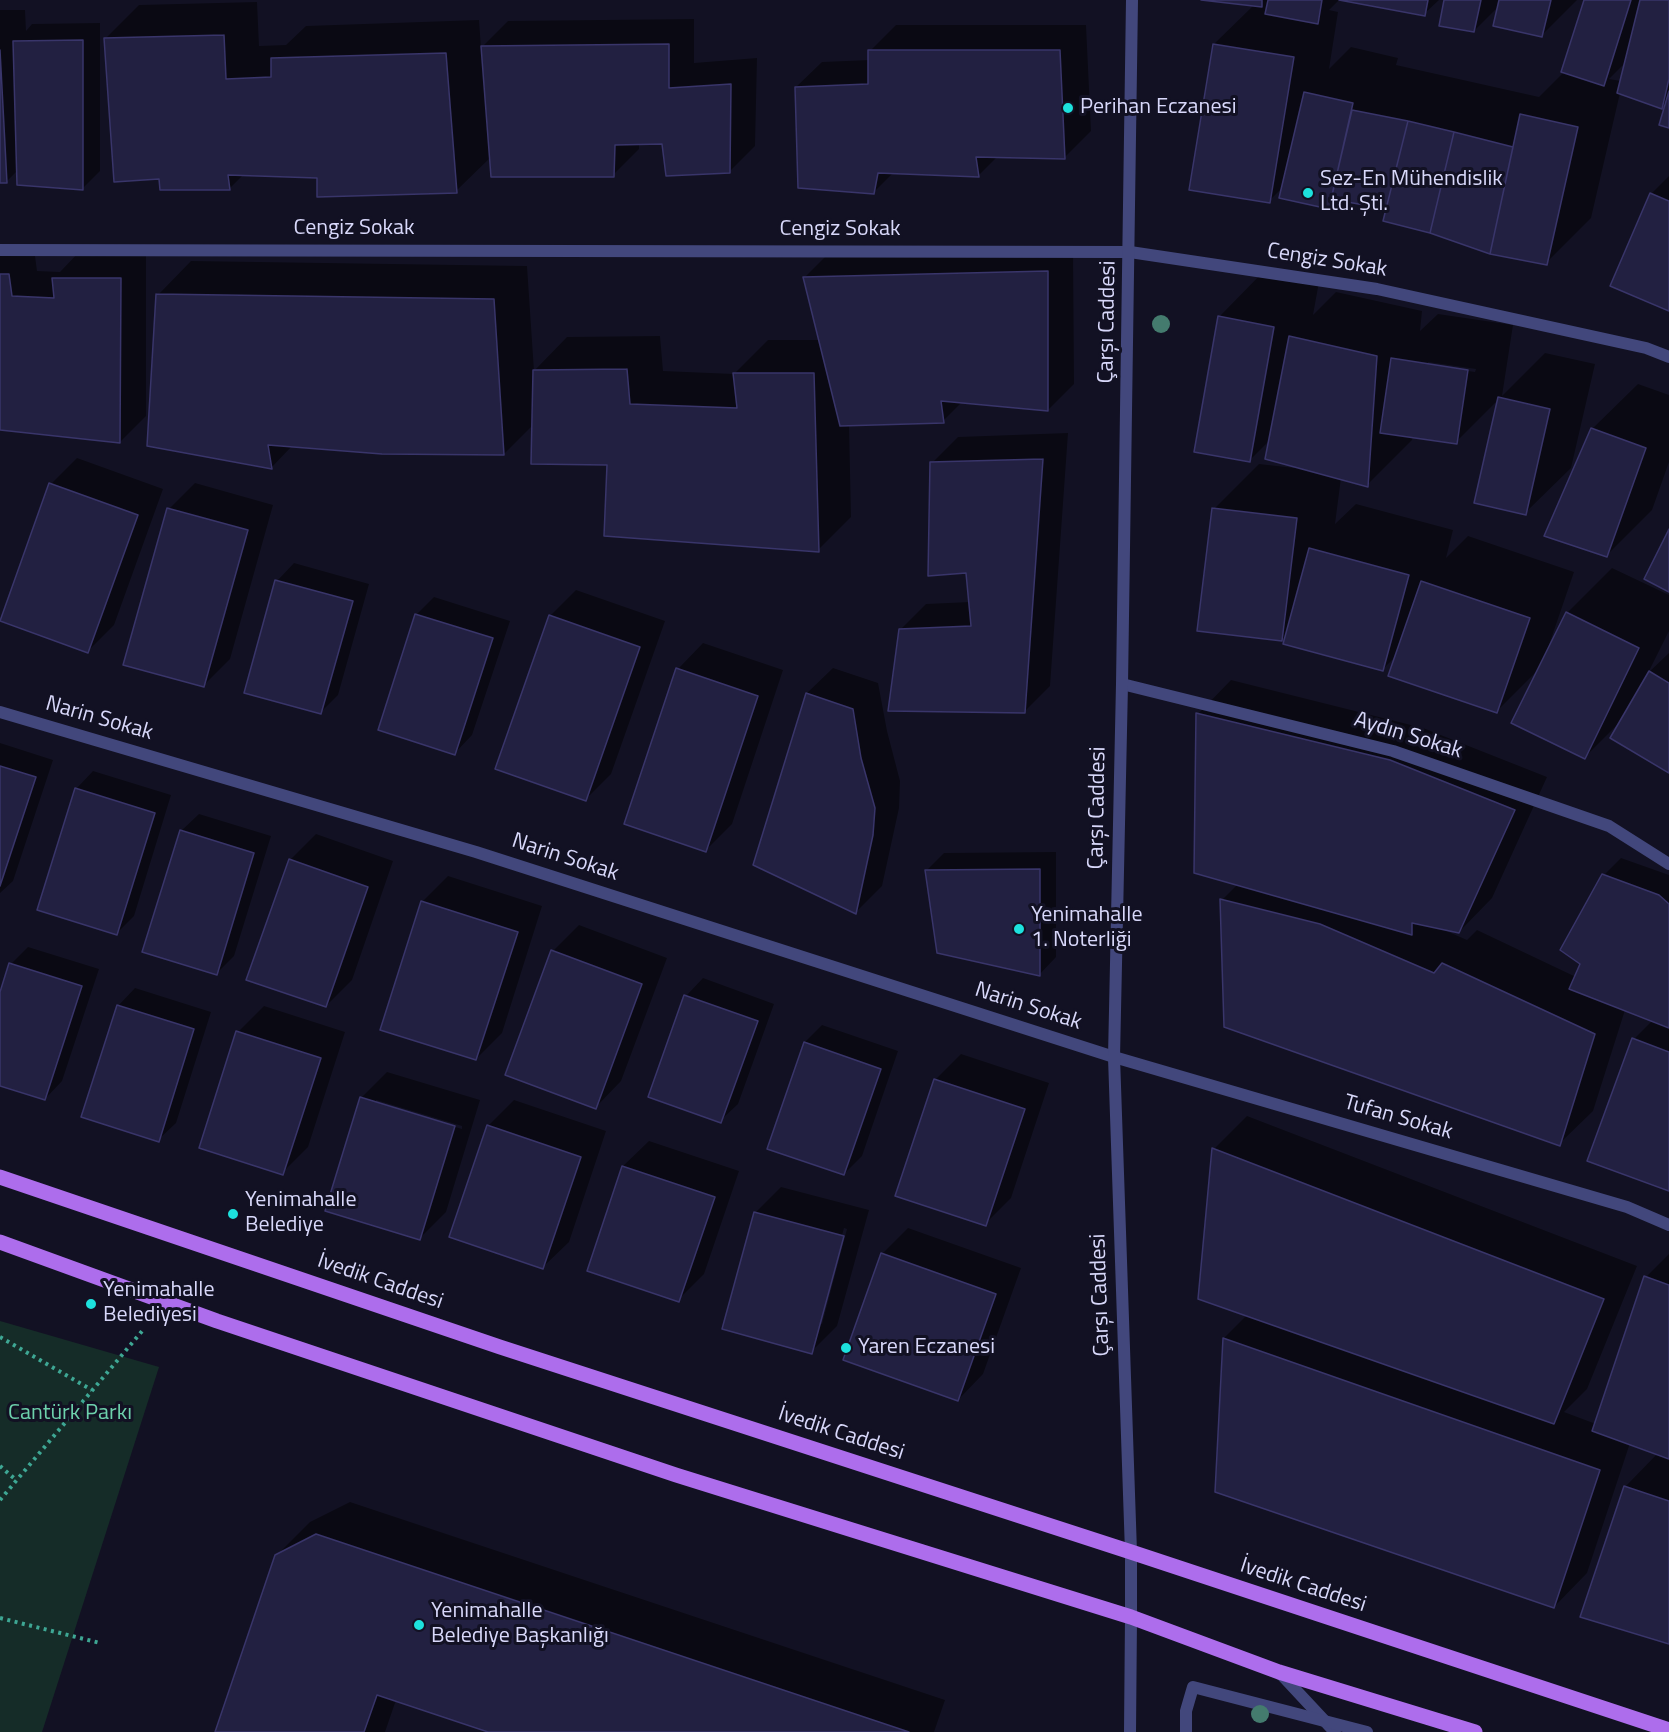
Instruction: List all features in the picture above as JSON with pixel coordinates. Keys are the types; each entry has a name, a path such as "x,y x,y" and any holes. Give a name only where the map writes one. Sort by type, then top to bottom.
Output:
{"main road":[{"name":"İvedik Caddesi","path":"0,1178 511,1350 1669,1730"},
{"path":"0,1242 166,1302 676,1475 1131,1617 1279,1672 1476,1732"}],"street":[{"name":"Çarşı Caddesi","path":"1130,1732 1131,1552 1114,1057 1130,252 1132,0"},
{"name":"Cengiz Sokak","path":"0,250 1130,252 1377,289 1646,348 1669,357"},
{"name":"Aydın Sokak","path":"1122,684 1394,751 1609,826 1669,864"},
{"name":"Narin Sokak","path":"0,712 476,852 1114,1057"},
{"name":"Tufan Sokak","path":"1114,1057 1627,1207 1669,1225"},
{"path":"1279,1672 1335,1732"},
{"path":"1187,1732 1186,1711 1193,1687 1367,1732"}],"path":[{"path":"0,1500 166,1302"},
{"path":"0,1337 92,1390"},
{"path":"0,1466 16,1480"},
{"path":"0,1618 100,1643"}],"green space":[{"name":"Cantürk Parkı","path":"0,1321 159,1367 42,1732 0,1732"}],"building":[{"path":"1201,0 1262,0 1262,7"},
{"path":"1268,0 1322,0 1318,24 1265,14"},
{"path":"1339,0 1428,0 1425,16"},
{"path":"1444,0 1481,0 1474,32 1439,26"},
{"path":"1499,0 1551,0 1542,37 1493,26"},
{"path":"1584,0 1631,0 1604,86 1561,72"},
{"path":"1640,0 1669,0 1669,79 1662,109 1617,93"},
{"path":"224,35 226,79 271,77 271,58 446,53 457,193 317,197 317,178 228,175 230,190 160,190 159,179 114,182 104,38"},
{"path":"83,40 83,190 17,185 13,41"},
{"path":"669,44 669,88 731,84 730,173 666,176 662,144 615,145 614,177 491,177 481,46"},
{"path":"1213,44 1294,57 1270,203 1189,190"},
{"path":"0,50 7,183 0,183"},
{"path":"868,50 1060,50 1065,159 976,157 979,177 878,173 874,194 798,188 795,87 868,84"},
{"path":"1669,91 1669,128 1659,125"},
{"path":"1304,92 1353,103 1329,209 1279,198"},
{"path":"1352,110 1408,121 1386,209 1331,199"},
{"path":"1520,114 1578,127 1547,265 1490,254"},
{"path":"1408,121 1454,132 1430,233 1383,221"},
{"path":"1454,132 1513,147 1490,254 1430,233"},
{"path":"1650,193 1669,201 1669,311 1610,286"},
{"path":"1048,271 1048,411 941,401 944,423 840,426 803,277"},
{"path":"0,274 9,274 12,296 54,298 52,278 121,278 120,443 0,430"},
{"path":"156,294 494,299 504,455 382,454 268,445 272,469 147,446"},
{"path":"1218,316 1274,327 1250,462 1194,452"},
{"path":"1289,336 1377,356 1368,487 1265,459"},
{"path":"1391,358 1468,370 1457,444 1380,433"},
{"path":"627,369 630,404 737,408 733,373 814,373 819,552 604,536 607,465 531,464 533,370"},
{"path":"1498,397 1550,409 1526,515 1474,503"},
{"path":"1591,428 1646,448 1607,557 1544,536"},
{"path":"1043,459 1025,713 888,711 899,629 971,626 966,573 928,576 930,462"},
{"path":"49,483 138,515 88,653 0,621"},
{"path":"167,508 248,530 204,687 123,665"},
{"path":"1212,508 1297,518 1282,641 1197,631"},
{"path":"1669,529 1669,592 1644,579"},
{"path":"1309,548 1409,575 1383,671 1283,644"},
{"path":"275,580 353,601 321,714 244,693"},
{"path":"1421,581 1530,618 1497,713 1388,676"},
{"path":"1566,612 1639,648 1585,759 1511,723"},
{"path":"415,614 493,638 455,755 378,730"},
{"path":"549,615 640,647 586,801 495,769"},
{"path":"676,668 758,696 706,852 624,824"},
{"path":"1649,671 1669,683 1669,773 1610,738"},
{"path":"806,693 853,709 861,758 875,808 873,835 856,914 753,865"},
{"path":"1196,713 1390,760 1515,810 1459,933 1412,923 1412,935 1194,873"},
{"path":"0,766 36,777 0,886"},
{"path":"75,788 155,813 117,935 37,910"},
{"path":"180,830 254,853 217,975 142,952"},
{"path":"289,859 368,887 326,1007 246,980"},
{"path":"1040,869 1040,976 937,953 925,870"},
{"path":"1602,874 1659,895 1669,904 1669,1028 1569,989 1580,964 1560,950"},
{"path":"1220,899 1320,924 1434,973 1442,963 1595,1034 1560,1146 1224,1027"},
{"path":"421,901 518,932 476,1060 380,1030"},
{"path":"551,950 642,984 596,1109 505,1075"},
{"path":"9,963 82,986 45,1100 0,1086 0,992"},
{"path":"684,995 758,1021 721,1123 648,1097"},
{"path":"117,1005 194,1029 159,1142 81,1117"},
{"path":"236,1031 321,1058 283,1175 199,1148"},
{"path":"1632,1038 1669,1052 1669,1191 1587,1161"},
{"path":"804,1042 881,1069 844,1175 767,1149"},
{"path":"934,1079 1025,1109 986,1226 895,1196"},
{"path":"360,1097 455,1126 420,1240 325,1211"},
{"path":"487,1125 581,1157 543,1269 449,1237"},
{"path":"1212,1148 1604,1299 1554,1424 1198,1299"},
{"path":"622,1166 715,1197 679,1302 587,1271"},
{"path":"754,1212 844,1236 812,1354 722,1329"},
{"path":"881,1253 996,1294 958,1401 843,1360"},
{"path":"1644,1276 1669,1285 1669,1459 1592,1431"},
{"path":"1223,1338 1600,1470 1554,1608 1215,1492"},
{"path":"1624,1486 1669,1501 1669,1644 1580,1617"},
{"name":"Yenimahalle Belediye Başkanlığı","path":"316,1534 909,1732 488,1732 377,1695 364,1732 215,1732 275,1555"}],"place":[{"name":"Perihan Eczanesi","path":"1068,108"},
{"name":"Sez-En Mühendislik Ltd. Şti.","path":"1308,193"},
{"name":"Yenimahalle 1. Noterliği","path":"1019,929"},
{"name":"Yenimahalle Belediye","path":"233,1214"},
{"name":"Yenimahalle Belediyesi","path":"91,1304"},
{"name":"Yaren Eczanesi","path":"846,1348"},
{"name":"Yenimahalle Belediye Başkanlığı","path":"419,1625"}]}
